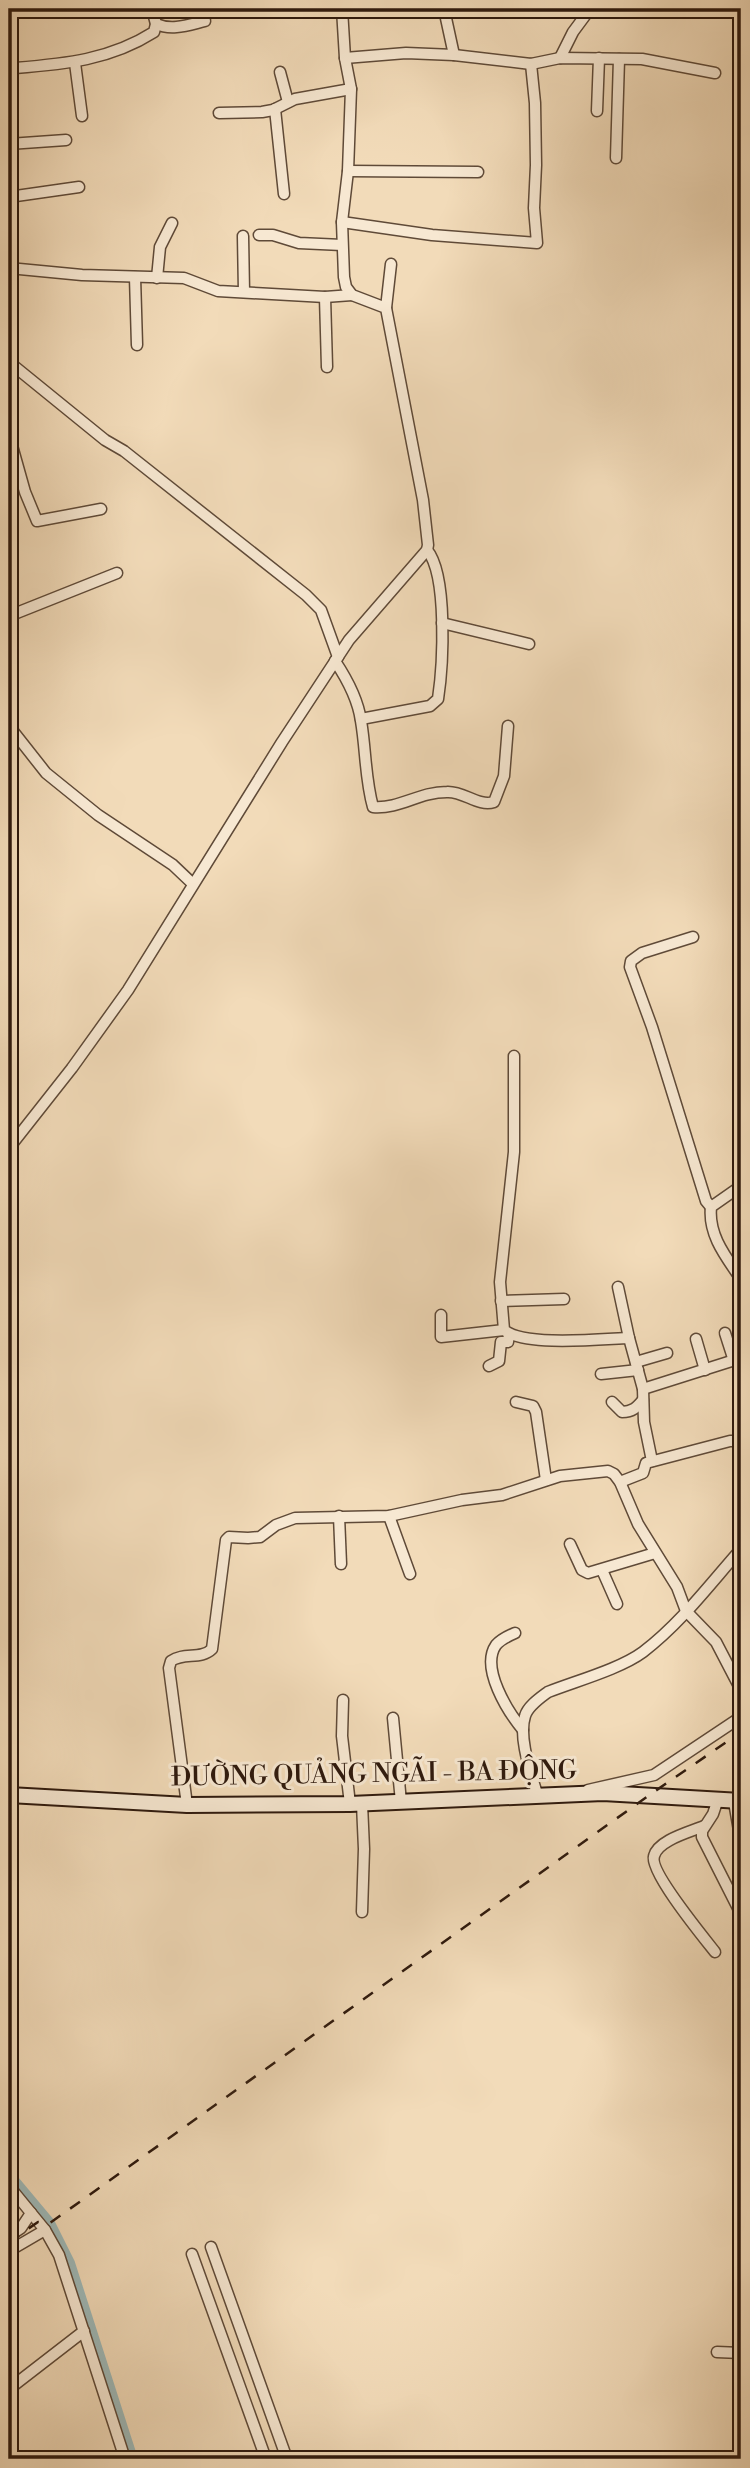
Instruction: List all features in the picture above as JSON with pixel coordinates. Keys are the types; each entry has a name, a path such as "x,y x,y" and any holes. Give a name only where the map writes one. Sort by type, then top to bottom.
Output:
{"main road":[{"name":"ĐƯỜNG QUẢNG NGÃI - BA ĐỘNG","path":"9,1795 187,1805 356,1804 603,1793 737,1801"}],"street":[{"path":"9,74 15,68 75,63 113,52 145,38 154,32 156,24 152,9"},
{"path":"342,9 345,58 351,89 342,244 344,277 346,287 352,295"},
{"path":"444,9 454,55"},
{"path":"560,58 573,32 590,9"},
{"path":"156,24 172,28 205,21"},
{"path":"345,58 406,53 454,55 531,64 560,58 642,59 715,73"},
{"path":"597,110 599,58"},
{"path":"615,158 619,59"},
{"path":"75,63 82,116"},
{"path":"342,222 432,235 537,243 534,208 537,165 536,103 531,64"},
{"path":"280,72 288,102"},
{"path":"219,113 262,112 288,102 351,89"},
{"path":"275,109 284,194"},
{"path":"9,144 66,140"},
{"path":"348,171 478,172"},
{"path":"9,197 79,187"},
{"path":"157,278 160,247 172,223"},
{"path":"259,235 273,235 299,243 342,244"},
{"path":"243,236 244,292"},
{"path":"9,1147 72,1068 128,989 337,659 387,594 427,550 429,545 424,500 386,308 391,264"},
{"path":"9,268 82,275 184,278 218,291 325,297 352,295 386,308"},
{"path":"135,277 137,345"},
{"path":"325,297 327,367"},
{"path":"9,362 105,440 124,451 306,595 321,610 361,719 368,791 373,807 388,808 413,798 444,792 458,793 486,803 495,802 504,776 508,726"},
{"path":"9,435 25,492 37,521 101,509"},
{"path":"361,719 419,709 435,703 438,699 442,623 435,564 427,550"},
{"path":"9,616 117,573"},
{"path":"442,623 529,644"},
{"path":"9,726 46,773 98,815 173,865 193,884"},
{"path":"693,937 642,953 631,961 630,967 652,1027 706,1200 711,1207 713,1230 741,1279"},
{"path":"488,1366 499,1361 501,1342 508,1342 500,1282 514,1152 514,1056"},
{"path":"711,1207 741,1186"},
{"path":"618,1287 643,1394 644,1422 652,1461"},
{"path":"501,1301 564,1299"},
{"path":"441,1315 440,1337 506,1332 532,1339 576,1342 629,1338"},
{"path":"612,1402 622,1412 628,1412 636,1409 643,1394 738,1359 725,1333"},
{"path":"696,1339 705,1370"},
{"path":"601,1374 637,1366 667,1353"},
{"path":"516,1402 533,1406 536,1412 545,1480"},
{"path":"620,1482 643,1473 646,1463 730,1441 741,1441"},
{"path":"187,1805 169,1668 174,1658 202,1655 212,1649 226,1540 229,1536 260,1537 276,1525 295,1518 390,1516 462,1500 502,1495 545,1480 608,1471 620,1482 630,1507 677,1587 686,1611 716,1642 741,1690"},
{"path":"339,1516 341,1564"},
{"path":"390,1516 410,1574"},
{"path":"570,1544 584,1573 655,1553"},
{"path":"537,1794 523,1730 525,1714 548,1692 636,1656 686,1611 741,1549"},
{"path":"601,1570 617,1604"},
{"path":"515,1633 496,1645 491,1663 504,1703 523,1730"},
{"path":"342,1700 342,1736 364,1849 362,1912"},
{"path":"574,1795 654,1775 741,1717"},
{"path":"393,1718 401,1802"},
{"path":"717,1801 713,1814 704,1826 702,1837 741,1914"},
{"path":"737,1801 741,1842"},
{"path":"704,1826 659,1848 654,1862 668,1890 715,1952"},
{"path":"9,2186 45,2230 59,2255 125,2459"},
{"path":"9,2236 20,2228 31,2213"},
{"path":"9,2251 45,2230"},
{"path":"211,2247 286,2459"},
{"path":"192,2254 265,2459"},
{"path":"9,2389 84,2331"},
{"path":"717,2352 741,2353"}],"waterway":[{"path":"9,2174 50,2223 70,2263 133,2459"}],"railway":[{"path":"9,2242 38,2222 50,2223 741,1732"}]}
